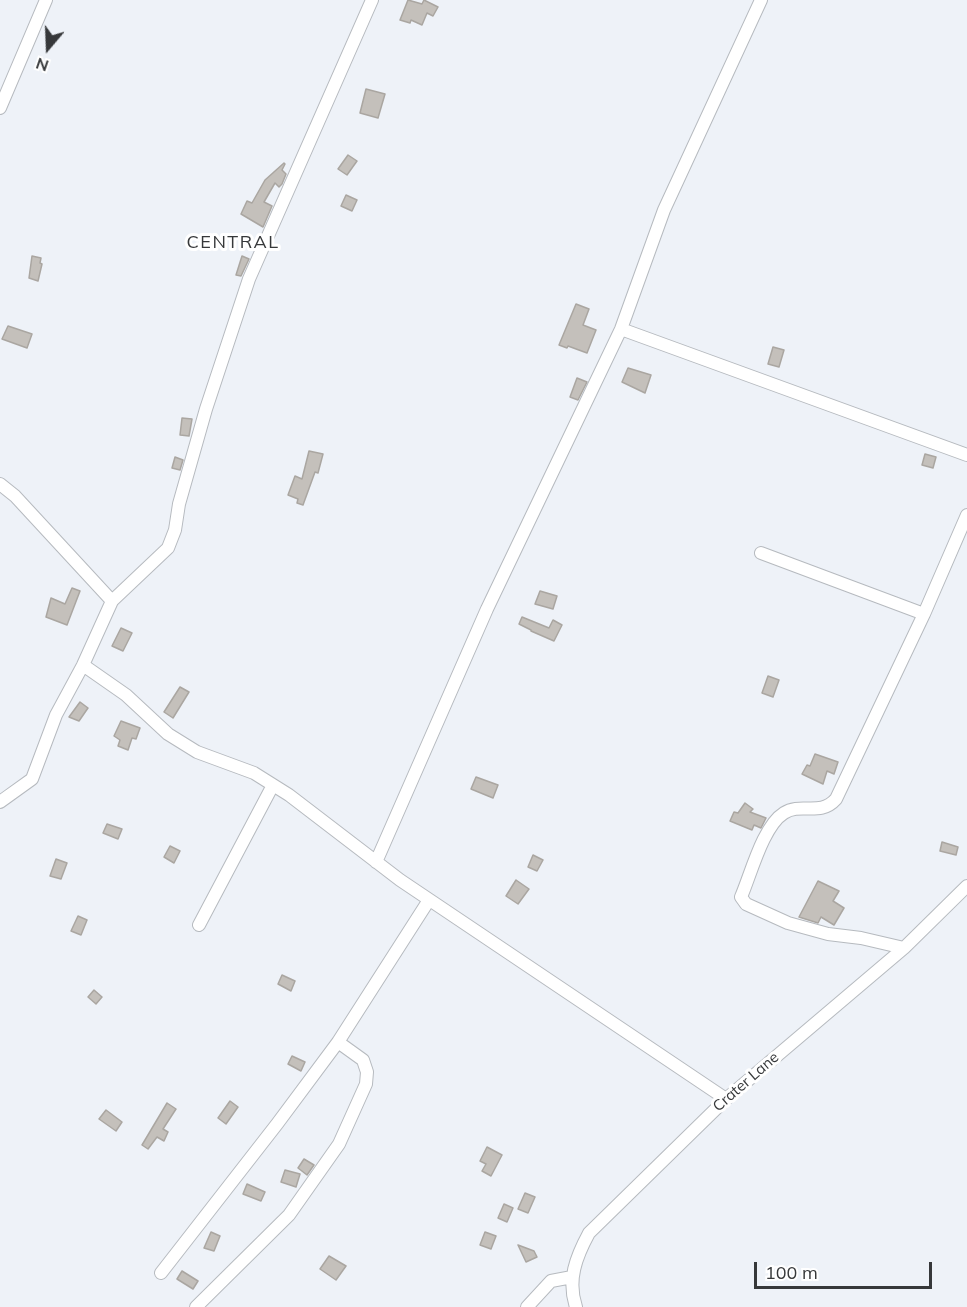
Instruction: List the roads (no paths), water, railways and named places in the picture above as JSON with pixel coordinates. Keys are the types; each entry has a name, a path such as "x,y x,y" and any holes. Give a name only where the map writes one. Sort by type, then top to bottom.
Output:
{"street":[{"path":"0,108 46,0"},
{"path":"0,802 32,779 56,715 83,665 112,601 168,548 172,540 179,504 206,409 249,279 372,0"},
{"path":"376,862 487,609 621,328 663,210 761,0"},
{"path":"621,328 967,455"},
{"path":"0,484 15,496 112,601"},
{"path":"904,948 861,938 828,934 788,923 746,904 741,897 774,821 785,812 820,809 829,806 836,799 924,614 967,515"},
{"path":"761,553 924,614"},
{"path":"83,665 126,695 168,734 197,752 254,773 289,795 429,900 726,1099"},
{"path":"199,926 273,785"},
{"name":"Crater Lane","path":"576,1307 572,1277 578,1254 589,1233 726,1099 904,948 967,886"},
{"path":"161,1273 338,1042 429,900"},
{"path":"196,1307 289,1215 339,1143 366,1084 367,1072 363,1060 338,1042"},
{"path":"527,1307 551,1281 572,1277"}],"district":[{"name":"CENTRAL","path":"233,243"}]}
